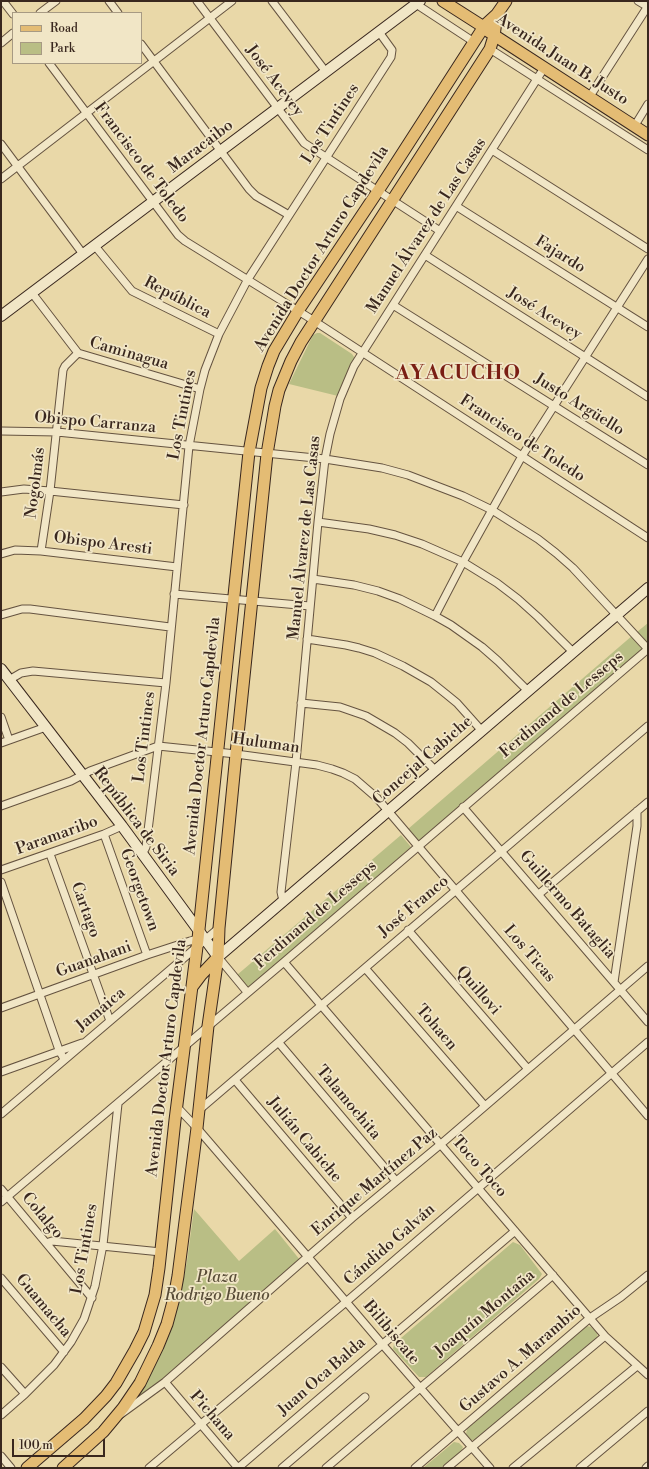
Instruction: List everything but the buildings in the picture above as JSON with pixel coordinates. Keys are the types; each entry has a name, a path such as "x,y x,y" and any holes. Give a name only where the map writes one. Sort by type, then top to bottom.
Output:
{"main road":[{"name":"Avenida Juan B. Justo","path":"443,1 648,129"},
{"name":"Avenida Doctor Arturo Capdevila","path":"28,1468 84,1419 106,1396 125,1368 141,1338 155,1295 176,1107 199,939 249,452 261,388 268,366 274,351 298,311 378,191 474,42 482,26 497,14 506,1"},
{"name":"Maracaibo","path":"1,316 418,3"},
{"name":"Avenida Doctor Arturo Capdevila","path":"62,1468 96,1439 117,1415 140,1383 158,1346 169,1318 178,1276 197,1128 208,1026 218,957 219,928 267,454 279,390 290,361 314,321 490,49 497,14"},
{"name":"Avenida Juan B. Justo","path":"494,33 544,68 648,135"},
{"name":"Concejal Cabiche","path":"218,957 648,588"},
{"name":"República de Siria","path":"1,669 122,826 199,939 218,957"},
{"path":"191,989 201,975 218,957"}],"street":[{"path":"3,1 12,13"},
{"path":"41,12 56,1"},
{"path":"109,1 117,12"},
{"name":"José Acevey","path":"197,1 304,143 440,231"},
{"path":"1,179 232,1"},
{"path":"272,1 326,72"},
{"path":"592,93 648,7 638,1"},
{"path":"418,3 474,42"},
{"name":"Los Tintines","path":"142,855 146,847 166,683 170,627 189,446 205,370 219,334 248,279 391,57 392,50 379,32"},
{"path":"1,43 12,34"},
{"path":"142,45 253,193 289,215"},
{"name":"Avenida Juan B. Justo","path":"490,49 648,150"},
{"name":"Francisco de Toledo","path":"51,64 178,235 185,241 314,321 648,538"},
{"name":"Manuel Álvarez de Las Casas","path":"283,901 281,892 296,762 325,459 330,434 340,399 354,366 544,68"},
{"path":"636,122 648,104"},
{"path":"1,144 83,254"},
{"path":"492,150 648,249"},
{"name":"Fajardo","path":"456,206 648,327"},
{"name":"República","path":"94,246 132,291 219,334"},
{"name":"José Acevey","path":"425,256 648,397"},
{"path":"435,616 522,456 648,258"},
{"name":"Caminagua","path":"32,293 78,353 200,389"},
{"name":"Justo Argüello","path":"393,305 648,465"},
{"name":"Nogolmás","path":"41,551 50,491 63,370 78,353"},
{"name":"Obispo Carranza","path":"1,431 57,432 325,459 382,468 408,475 463,496 492,510 556,552 617,614 648,649"},
{"path":"1,492 24,489 184,505"},
{"path":"318,522 369,529 395,536 422,544 463,562 497,583 518,599 538,616 573,652"},
{"name":"Obispo Aresti","path":"1,554 15,550 41,551 177,567"},
{"path":"313,579 354,585 378,591 400,599 435,616 452,625 482,647 528,691"},
{"path":"174,594 310,606"},
{"path":"1,615 22,609 30,609 170,627"},
{"path":"307,639 346,644 374,653 403,666 431,682 446,694 457,703 482,730"},
{"name":"Ferdinand de Lesseps","path":"1,1202 118,1104 648,649"},
{"path":"10,680 21,673 33,671 166,683"},
{"path":"301,702 340,707 366,716 395,733 412,747 435,770"},
{"path":"1,717 9,740"},
{"path":"1,743 46,726"},
{"name":"José Franco","path":"199,1110 648,726"},
{"name":"Huluman","path":"1,806 71,781 90,771 158,746 236,754 296,762 332,769 355,779 373,794 388,811"},
{"path":"539,894 648,802"},
{"name":"Guillermo Bataglia","path":"464,807 648,1022"},
{"name":"Los Ticas","path":"388,811 417,847 456,890 648,1116"},
{"path":"614,982 638,826 637,811"},
{"name":"Paramaribo","path":"1,870 50,854 122,826"},
{"name":"Georgetown","path":"104,834 148,955"},
{"name":"Cartago","path":"50,854 110,1021"},
{"path":"1,882 59,1050 64,1059"},
{"name":"Jamaica","path":"1,1114 110,1021 199,939 219,928"},
{"name":"Quillovi","path":"408,930 528,1069"},
{"name":"Guanahani","path":"1,1008 148,955 199,939"},
{"name":"República de Siria","path":"218,957 247,992"},
{"name":"Toco Toco","path":"284,962 605,1336 648,1375"},
{"name":"Enrique Martínez Paz","path":"117,1415 130,1408 165,1382 352,1218 441,1144 648,966"},
{"name":"Tohaen","path":"365,968 485,1106"},
{"path":"1,1072 87,1041"},
{"name":"Cándido Galván","path":"149,1468 346,1302 648,1042"},
{"name":"Talamochita","path":"279,1043 396,1181"},
{"name":"Julián Cabiche","path":"235,1080 352,1218"},
{"name":"Los Tintines","path":"1,1415 54,1365 82,1324 92,1298 103,1245 118,1104"},
{"name":"Bilibiscate","path":"176,1107 197,1128 490,1468"},
{"name":"Colalgo","path":"1,1189 92,1298"},
{"name":"Juan Oca Balda","path":"238,1468 515,1231"},
{"path":"46,1244 52,1241 161,1252"},
{"name":"Joaquín Montaña","path":"326,1468 553,1275"},
{"name":"Gustavo A. Marambio","path":"415,1468 590,1318 621,1297 648,1275"},
{"name":"Guamacha","path":"1,1278 64,1352"},
{"path":"447,1468 605,1336"},
{"path":"513,1468 637,1366"},
{"path":"1,1367 25,1394"},
{"name":"Pichana","path":"165,1382 238,1468"},
{"path":"282,1468 365,1397"},
{"path":"580,1468 648,1411"},
{"path":"1,1456 11,1468"}],"green space":[{"path":"320,333 352,354 354,357 354,361 338,396 289,384 313,335"},
{"path":"648,623 648,644 637,632"},
{"path":"633,635 643,648 422,839 419,841 408,829"},
{"path":"401,835 411,847 250,989 237,975"},
{"name":"Plaza Rodrigo Bueno","path":"194,1209 239,1261 275,1229 300,1260 156,1386 128,1407 149,1378 167,1339 178,1306 187,1261"},
{"path":"513,1242 520,1245 542,1274 539,1279 426,1377 419,1377 393,1349 394,1344"},
{"path":"587,1326 591,1327 597,1333 598,1338 476,1440 471,1440 466,1434 467,1429"},
{"path":"454,1442 459,1443 463,1447 461,1452 441,1468 423,1468"}],"district":[{"name":"AYACUCHO","path":"458,374"}]}
